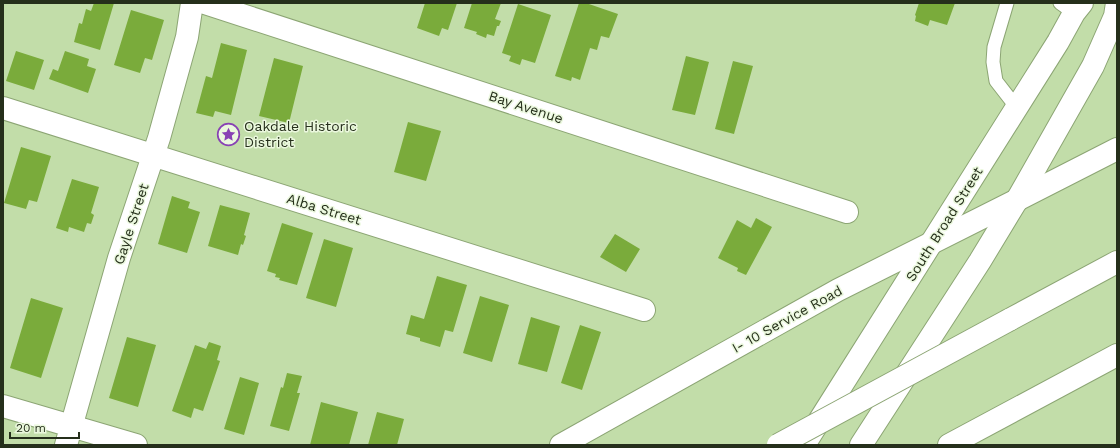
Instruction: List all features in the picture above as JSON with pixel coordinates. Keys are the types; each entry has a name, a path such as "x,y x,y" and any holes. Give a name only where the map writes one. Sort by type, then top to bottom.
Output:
{"main road":[{"name":"Gayle Street","path":"69,436 119,258 154,156 187,37 192,3"},
{"name":"Bay Avenue","path":"205,3 847,212"},
{"path":"861,445 980,262 1017,200 1092,66 1115,16 1117,3"},
{"name":"South Broad Street","path":"804,445 1058,42 1072,6"},
{"name":"Alba Street","path":"3,108 644,310"},
{"name":"I- 10 Service Road","path":"561,445 838,290 1117,149"},
{"path":"778,445 1117,262"},
{"path":"949,445 1117,355"},
{"path":"3,406 69,436 136,445"}],"lane":[{"path":"1007,3 994,46 993,62 996,81 1017,108"}],"building":[{"path":"94,3 114,3 100,50 74,42 79,23 82,24 86,9 91,11"},
{"path":"425,3 457,3 448,30 442,28 439,36 417,28"},
{"path":"472,3 501,3 495,19 501,21 499,26 497,26 494,36 487,34 486,38 476,34 477,32 464,28"},
{"path":"579,3 586,3 618,14 609,38 601,36 597,50 590,48 580,80 572,77 571,81 555,76"},
{"path":"919,3 955,3 947,25 930,20 928,26 915,21 915,15"},
{"path":"518,4 551,15 535,63 522,59 520,65 509,61 511,56 502,53"},
{"path":"131,10 164,20 152,60 145,58 140,73 114,65"},
{"path":"221,43 247,50 231,115 215,111 213,117 196,113 206,76 212,78"},
{"path":"16,51 44,60 34,90 6,81"},
{"path":"65,51 89,59 87,66 96,69 88,93 49,79 53,69 58,71"},
{"path":"686,56 709,62 695,115 672,110"},
{"path":"274,58 303,66 289,123 259,116"},
{"path":"733,61 753,66 734,134 715,129"},
{"path":"408,122 441,131 426,181 394,172"},
{"path":"21,147 51,156 37,202 29,200 26,209 4,203"},
{"path":"72,179 99,187 91,213 94,215 91,224 87,223 84,232 69,227 68,232 56,228"},
{"path":"172,196 190,202 188,208 200,212 187,253 158,244"},
{"path":"220,205 250,213 244,235 246,236 243,245 241,244 238,255 208,246"},
{"path":"756,218 772,227 746,275 737,271 738,268 718,258 737,220 751,228"},
{"path":"282,223 313,233 297,285 279,280 280,278 275,277 276,274 267,271"},
{"path":"615,234 640,249 626,272 600,257"},
{"path":"324,239 353,248 336,307 306,298"},
{"path":"437,276 467,285 453,332 445,330 440,347 420,341 420,338 406,334 411,315 424,319"},
{"path":"480,296 509,305 492,362 463,353"},
{"path":"31,298 63,308 41,378 10,368"},
{"path":"531,317 560,326 547,372 518,364"},
{"path":"580,325 601,332 582,390 561,383"},
{"path":"127,337 156,345 138,407 109,398"},
{"path":"209,342 221,346 217,360 220,361 203,411 194,408 191,418 172,411 195,345 206,349"},
{"path":"287,373 302,376 297,393 300,393 289,431 270,426 281,387 283,388"},
{"path":"240,377 259,383 244,435 224,429"},
{"path":"321,402 358,412 349,445 310,445"},
{"path":"377,412 404,419 397,445 368,445"}],"place":[{"name":"Oakdale Historic District","path":"228,134"}]}
